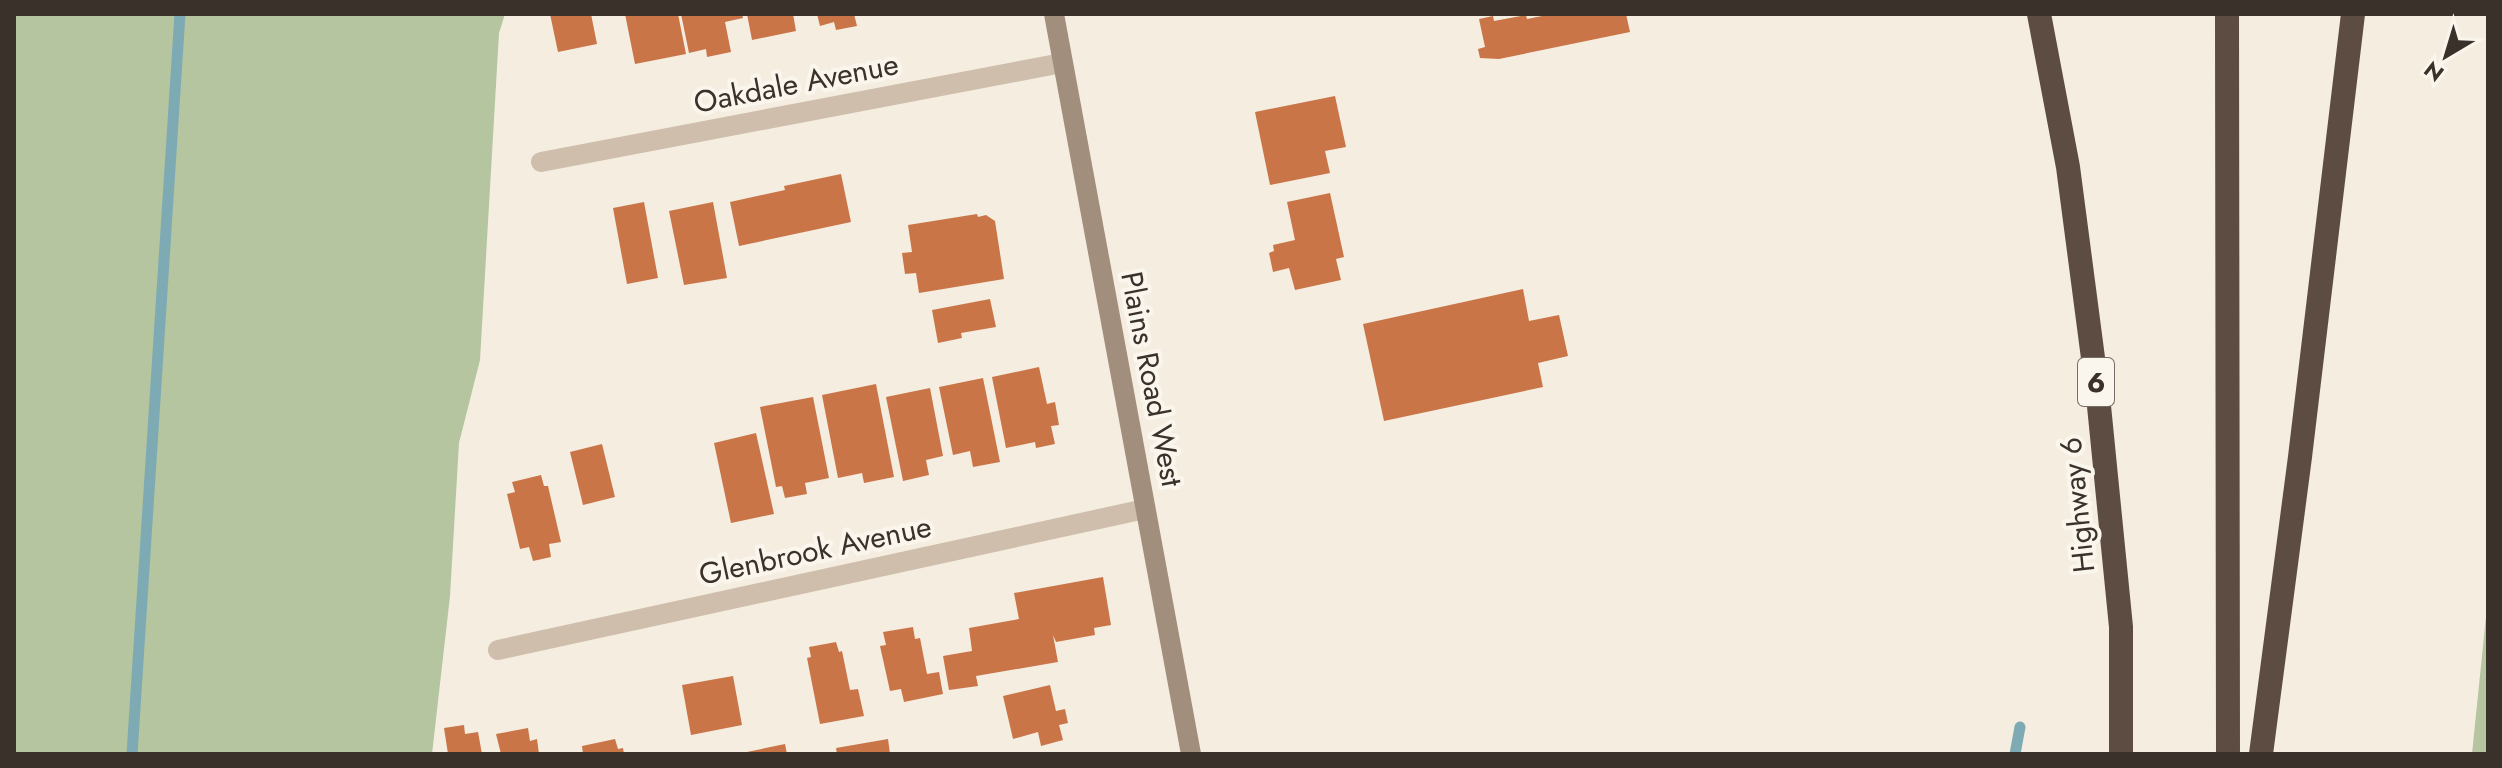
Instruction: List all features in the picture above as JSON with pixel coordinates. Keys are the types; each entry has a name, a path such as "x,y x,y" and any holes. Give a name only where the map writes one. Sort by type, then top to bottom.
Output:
{"highway":[{"name":"Highway 6","path":"2039,14 2068,167 2098,396 2121,627 2121,754"},
{"path":"2227,14 2228,754"},
{"path":"2261,754 2353,14"}],"main road":[{"name":"Plains Road West","path":"1054,14 1191,754"}],"street":[{"name":"Oakdale Avenue","path":"541,162 1062,63"},
{"name":"Glenbrook Avenue","path":"498,650 1145,509"}],"green space":[{"path":"14,14 505,14 499,33 480,360 459,443 450,596 432,754 14,754"},
{"path":"2488,597 2488,754 2472,754"}],"building":[{"path":"550,14 591,14 597,44 558,52"},
{"path":"625,14 678,14 686,54 635,64"},
{"path":"681,14 742,14 743,18 725,22 731,52 707,57 706,49 689,53"},
{"path":"747,14 793,14 796,31 752,40"},
{"path":"817,14 854,14 857,26 836,30 834,22 820,26"},
{"path":"1552,14 1626,14 1630,32 1499,59 1480,58 1478,49 1485,47 1479,19 1493,16 1494,21 1526,15 1527,19"},
{"path":"1335,96 1346,147 1325,151 1330,173 1270,185 1255,112"},
{"path":"841,174 851,222 739,246 730,202"},
{"path":"1330,193 1344,257 1336,259 1341,280 1295,290 1289,268 1273,272 1269,253 1274,251 1273,245 1295,240 1287,202"},
{"path":"644,202 658,278 627,284 613,208"},
{"path":"713,202 727,278 684,285 669,211"},
{"path":"977,214 978,217 986,215 995,221 1004,279 919,293 916,273 905,274 902,253 912,252 908,225"},
{"path":"1523,289 1529,321 1559,315 1568,356 1538,363 1543,387 1384,421 1363,324"},
{"path":"990,299 996,327 961,333 962,338 938,343 932,310"},
{"path":"1039,367 1047,404 1055,402 1059,425 1051,426 1055,444 1036,448 1035,442 1006,448 992,377"},
{"path":"983,378 1000,462 973,467 970,451 953,455 939,387"},
{"path":"876,384 894,477 864,483 862,473 838,478 822,395"},
{"path":"930,388 943,456 926,460 929,475 903,481 886,397"},
{"path":"813,397 829,478 805,483 807,494 785,498 782,486 776,487 760,407"},
{"path":"756,433 774,514 731,523 714,443"},
{"path":"602,444 615,497 583,505 570,452"},
{"path":"541,475 544,486 548,486 561,542 549,544 551,557 533,561 529,547 520,549 507,494 515,492 512,482"},
{"path":"1103,577 1111,625 1094,628 1095,635 1056,642 1053,635 1058,662 976,676 978,686 949,690 943,656 972,651 969,628 1019,619 1014,593"},
{"path":"913,627 915,639 920,638 927,674 939,672 943,694 904,702 901,689 890,691 880,646 886,645 883,632"},
{"path":"836,642 839,652 842,651 850,690 858,689 864,716 820,724 807,658 811,657 809,647"},
{"path":"733,676 742,725 691,735 682,685"},
{"path":"1050,685 1056,711 1065,709 1068,723 1059,725 1063,740 1041,746 1038,732 1013,739 1003,696"},
{"path":"464,725 465,734 478,732 482,754 448,754 444,728"},
{"path":"528,728 530,741 537,739 539,754 501,754 496,734"},
{"path":"615,739 618,749 623,748 624,754 583,754 582,746"},
{"path":"888,739 890,754 837,754 836,748"},
{"path":"785,744 787,754 742,754 742,753"}],"waterway":[{"path":"132,754 180,14"},
{"path":"2015,754 2020,727"}]}
